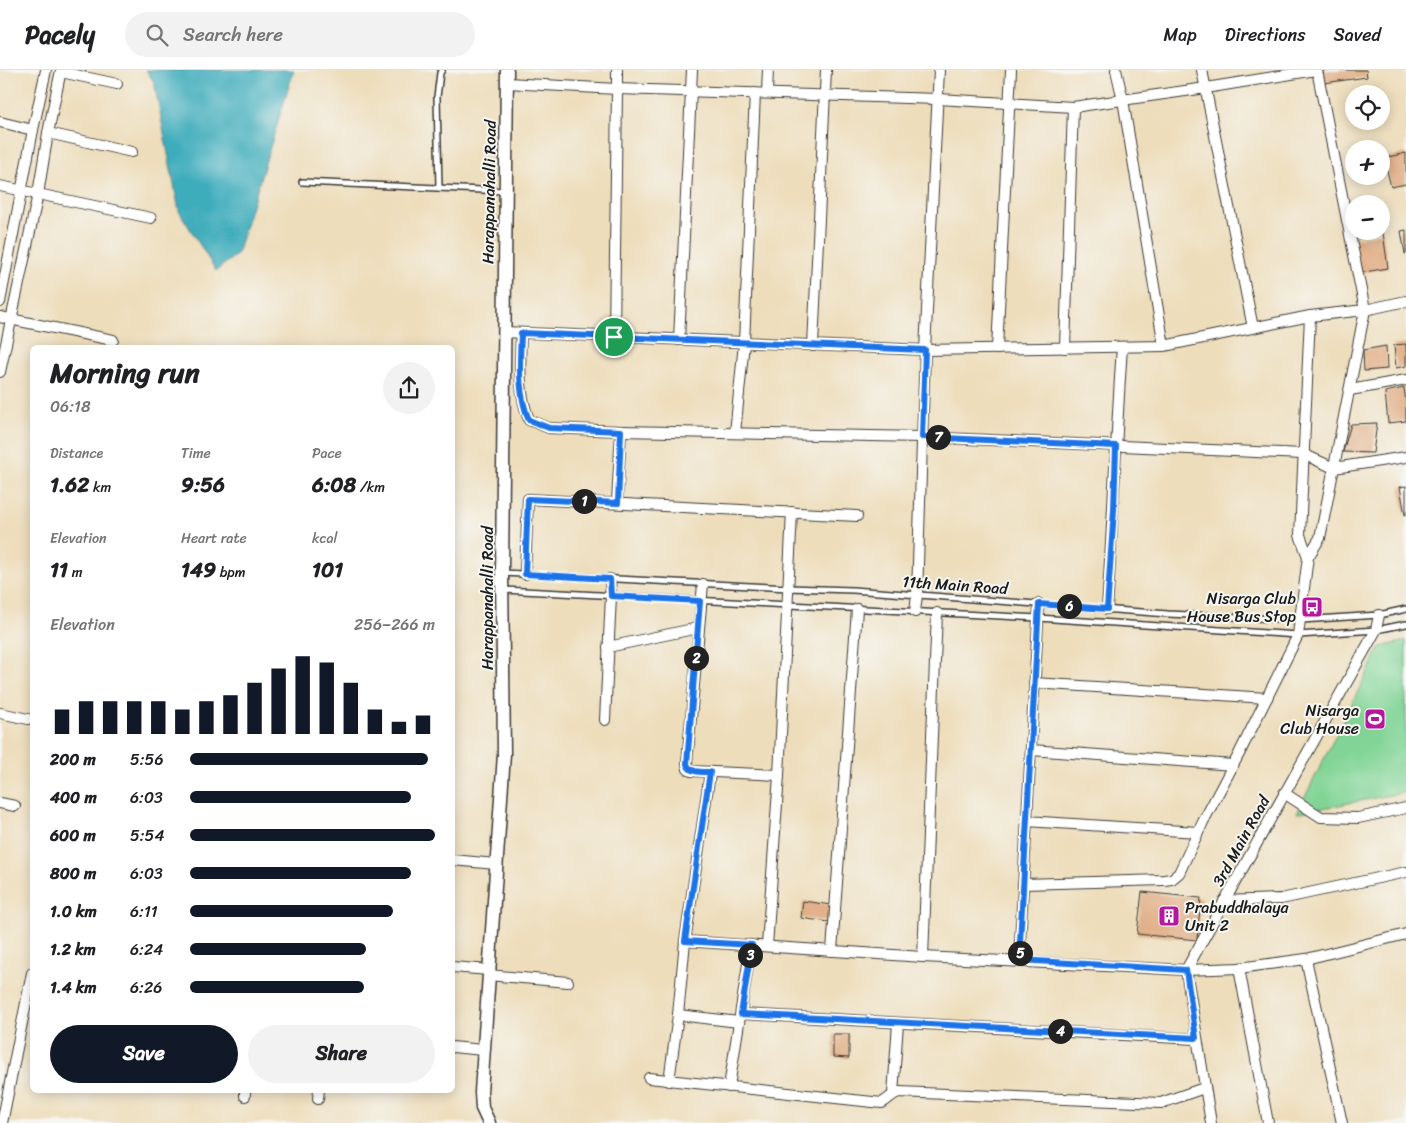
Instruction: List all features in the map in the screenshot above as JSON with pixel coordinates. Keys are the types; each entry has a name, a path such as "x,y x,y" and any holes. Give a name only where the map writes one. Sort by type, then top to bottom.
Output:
{"street":[{"path":"0,302 46,70"},
{"name":"Harappanahalli Road","path":"489,1123 482,1108 481,1098 504,754 502,573 507,70"},
{"path":"614,337 617,70"},
{"path":"679,340 692,70"},
{"path":"767,93 768,70"},
{"path":"813,346 826,70"},
{"path":"915,612 925,350 939,70"},
{"path":"996,349 1011,70"},
{"path":"1116,70 1123,100 1164,346"},
{"path":"1202,70 1253,328"},
{"path":"507,83 617,89 938,99 1073,107 1316,70 1365,310 1320,538 1308,557 1298,635 1198,832 1179,874 1172,879 1023,884"},
{"path":"0,372 5,318 38,194 61,71 117,84"},
{"path":"735,433 744,343 755,93"},
{"path":"1065,348 1073,107"},
{"path":"0,122 33,130"},
{"path":"48,133 132,152"},
{"path":"0,186 151,218"},
{"path":"504,332 925,350 1164,346 1310,316 1365,310 1406,301"},
{"path":"1308,557 1300,535 1310,316"},
{"path":"5,318 113,340"},
{"path":"521,333 520,385 523,406 529,420 549,428 922,437 1303,454 1334,468 1406,458"},
{"path":"1107,609 1122,346"},
{"path":"1350,390 1406,380"},
{"path":"618,503 621,431"},
{"path":"525,574 528,499 857,516"},
{"path":"767,946 779,775 792,512"},
{"path":"604,720 611,596 610,579"},
{"path":"703,584 700,601 688,768 692,771 779,775"},
{"path":"1019,960 1039,604"},
{"path":"832,951 857,609"},
{"path":"923,957 938,613"},
{"name":"3rd Main Road","path":"1186,970 1376,630 1379,616"},
{"path":"608,647 698,628"},
{"path":"1034,683 1267,698"},
{"path":"0,713 28,719"},
{"path":"1031,750 1233,765"},
{"path":"669,1081 685,941 710,772"},
{"path":"1284,794 1321,816 1358,818 1406,808"},
{"path":"0,803 15,806"},
{"path":"1026,821 1198,832"},
{"path":"455,860 496,864"},
{"path":"1224,902 1281,899 1406,872"},
{"path":"685,941 923,957 1019,960 1186,970 1239,968 1306,959 1406,934"},
{"path":"729,1087 752,945"},
{"path":"1306,959 1342,1123"},
{"path":"455,967 568,982"},
{"path":"1239,968 1268,1123"},
{"path":"1186,970 1211,1123"},
{"path":"2,1123 30,989"},
{"path":"678,1015 898,1023 1196,1038"},
{"path":"893,1094 898,1023"},
{"path":"455,1047 483,1050"},
{"path":"650,1078 882,1103 893,1094 899,1092 1160,1103 1204,1088"}],"lane":[{"path":"439,188 437,97 442,70"},
{"path":"302,182 506,192"},
{"name":"11th Main Road","path":"502,573 853,590 1168,614 1301,620 1379,616 1406,609"},
{"name":"11th Main Road","path":"502,590 1038,618 1298,635 1376,630 1406,624"}],"green space":[{"name":"Nisarga Club House","path":"1406,641 1406,792 1297,813 1380,647"}],"water":[{"path":"146,70 294,70 237,254 216,271 179,211 154,82"}],"building":[{"path":"1323,70 1366,70 1367,77 1324,83"},
{"path":"1406,153 1406,184 1391,187 1390,157"},
{"path":"1406,230 1406,254 1405,254 1401,231"},
{"path":"1353,240 1384,240 1388,268 1359,273"},
{"path":"1406,344 1406,366 1396,368 1394,345"},
{"path":"1386,346 1387,369 1364,371 1363,350"},
{"path":"1404,388 1406,421 1388,423 1385,392"},
{"path":"1377,423 1373,453 1343,452 1351,424"},
{"path":"1406,486 1406,515 1405,515 1400,487"},
{"name":"Prabuddhalaya Unit 2","path":"1142,892 1201,898 1197,940 1137,934"},
{"path":"803,901 831,905 829,922 801,918"},
{"path":"833,1034 849,1034 849,1058 833,1057"}],"place":[{"name":"Nisarga Club House Bus Stop","path":"1312,607"},
{"name":"Nisarga Club House","path":"1375,719"},
{"name":"Prabuddhalaya Unit 2","path":"1169,916"}],"route":[{"path":"521,333 614,337 925,350 922,437 1116,446 1114,510 1107,609 1039,604 1019,960 1186,970 1196,1038 741,1014 752,945 685,941 710,772 692,771 688,768 687,764 700,601 611,596 610,579 525,574 528,499 618,503 621,431 549,428 529,420 523,406 520,385 521,333"}]}
